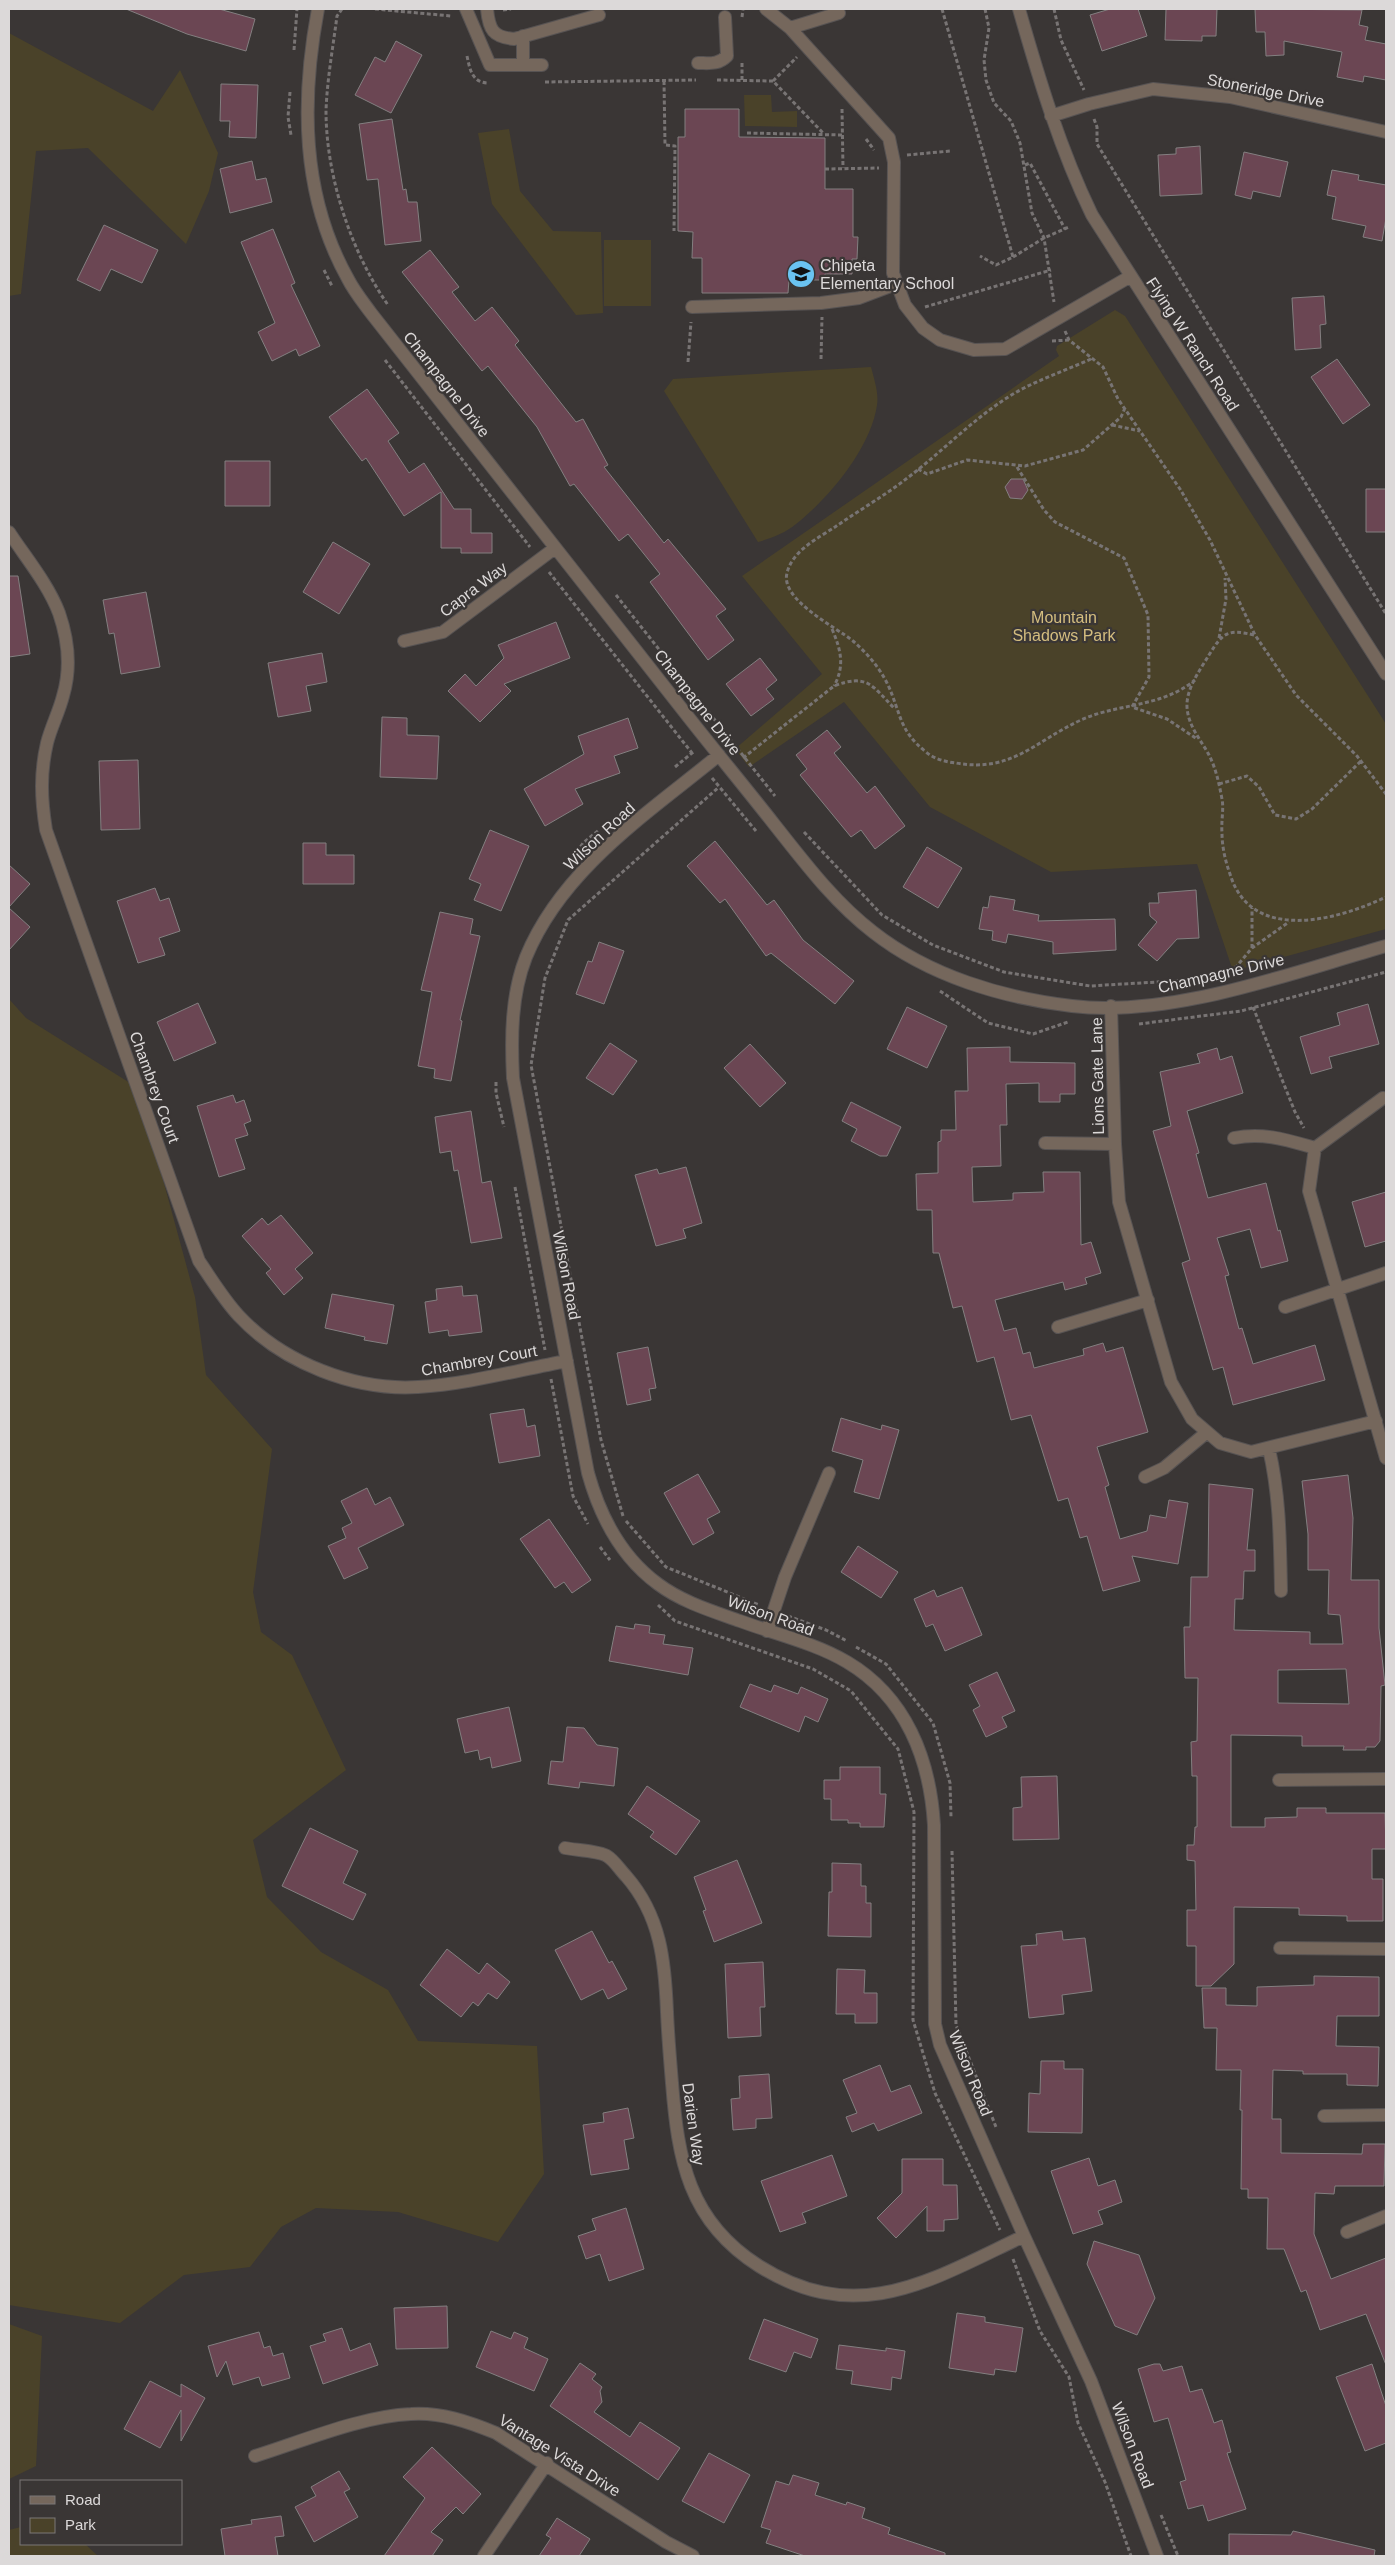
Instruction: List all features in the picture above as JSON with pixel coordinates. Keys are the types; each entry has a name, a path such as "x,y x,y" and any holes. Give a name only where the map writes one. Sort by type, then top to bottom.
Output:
{"street":[{"name":"Champagne Drive","path":"318,9 310,57 306,119 314,183 333,248 348,279 371,313 555,548 821,883 848,911 900,951 964,981 998,992 1075,1007 1150,1006 1194,998 1386,946"},
{"path":"466,9 490,66 542,65"},
{"path":"486,9 488,22 499,37 514,39 600,15"},
{"path":"766,9 790,28 889,138 894,162 893,272 905,305 923,328 934,336 958,346 974,350 1005,349 1130,276"},
{"name":"Flying W Ranch Road","path":"1019,9 1051,116 1076,182 1092,215 1386,674"},
{"path":"790,28 839,13"},
{"path":"698,64 715,64 727,56 725,17"},
{"path":"523,36 523,65"},
{"name":"Stoneridge Drive","path":"1051,116 1089,104 1153,89 1230,97 1386,132"},
{"path":"692,307 822,303 859,298 896,284"},
{"name":"Chambrey Court","path":"9,532 44,584 59,612 66,641 67,667 64,694 48,742 42,772 40,797 46,830 199,1262 220,1293 240,1317 292,1357 322,1371 352,1380 415,1387 443,1385 567,1361"},
{"name":"Capra Way","path":"404,641 443,632 555,548"},
{"name":"Wilson Road","path":"719,755 599,854 572,883 553,908 538,933 526,958 517,990 512,1018 513,1078 588,1474 597,1504 622,1547 658,1584 703,1608 824,1651 846,1661 886,1692 902,1713 925,1762 932,1792 934,1825 935,2024 940,2045 1024,2236 1091,2381 1157,2556"},
{"name":"Lions Gate Lane","path":"1111,1006 1114,1144 1119,1202 1171,1382 1192,1419 1206,1433 1220,1443 1237,1450 1251,1452 1376,1421"},
{"path":"1383,1098 1315,1148 1309,1191 1385,1453"},
{"path":"1234,1138 1252,1134 1276,1137 1315,1148"},
{"name":"Lions Gate Lane","path":"1045,1143 1114,1144"},
{"path":"1285,1308 1386,1273"},
{"path":"1058,1327 1148,1300"},
{"path":"1145,1477 1164,1468 1206,1433"},
{"path":"1269,1449 1276,1478 1280,1525 1281,1591"},
{"path":"767,1631 785,1577 829,1472"},
{"path":"1279,1780 1386,1779"},
{"name":"Darien Way","path":"565,1848 607,1856 633,1884 646,1906 656,1930 666,1977 674,2113 678,2148 685,2174 700,2207 720,2234 749,2260 777,2277 805,2288 829,2294 876,2295 923,2282 1024,2236"},
{"path":"1280,1948 1386,1949"},
{"path":"1324,2116 1386,2115"},
{"path":"1347,2232 1386,2216"},
{"name":"Vantage Vista Drive","path":"255,2456 376,2418 411,2414 469,2421 496,2433 666,2542 693,2556"},
{"path":"484,2556 547,2464"}],"path":[{"path":"342,9 337,16 326,111 330,162 354,244 375,286 390,308"},
{"path":"375,9 450,14 454,20"},
{"path":"942,9 1013,257"},
{"path":"985,9 989,28 984,60 986,80 994,102 1011,121 1020,142 1032,213 1044,238 1051,270 1051,289 1059,318 1069,340 1103,368 1125,408 1180,489 1210,540 1255,635 1296,695 1361,761 1386,794"},
{"path":"1054,9 1061,40 1098,127 1097,144 1386,614"},
{"path":"713,80 773,81 807,48"},
{"path":"466,53 475,79 481,83 491,83"},
{"path":"539,82 703,80"},
{"path":"664,81 665,145 675,146 674,230"},
{"path":"773,81 824,134"},
{"path":"843,168 842,105 847,112"},
{"path":"747,133 842,135"},
{"path":"863,135 879,157"},
{"path":"825,169 880,168 908,154 950,151"},
{"path":"880,163 880,178"},
{"path":"980,256 996,265 1044,238 1067,228 1030,163 1025,165"},
{"path":"905,305 919,309 1051,270"},
{"path":"821,359 822,303"},
{"path":"688,362 692,307"},
{"path":"1091,359 1023,388 980,419 918,469 808,545 788,566 786,576 789,588 804,606 862,649 887,684 895,709 911,738 928,754 946,762 980,766 1025,754 1081,720 1169,696 1195,680"},
{"path":"918,469 927,474 967,460 1017,467 1083,450 1121,417 1125,408"},
{"path":"1112,425 1140,431"},
{"path":"1017,467 1044,510 1055,522 1124,558 1148,615 1149,677 1132,707"},
{"path":"1225,575 1226,599 1219,639 1195,680 1187,707 1198,740 1208,754 1219,784 1223,804 1222,835 1230,876 1238,891 1252,907 1269,916 1290,922 1301,922 1355,910 1386,896"},
{"path":"615,594 780,802"},
{"path":"832,628 840,648 842,662 841,674 834,686"},
{"path":"1219,639 1227,633 1240,632 1255,635"},
{"path":"739,760 834,686 852,679 865,682 895,709"},
{"path":"1132,707 1167,719 1198,740"},
{"path":"1219,784 1247,776 1260,787 1275,815 1296,819 1312,809 1361,761"},
{"path":"719,787 758,832"},
{"path":"798,825 882,915 933,945 1004,972 1090,986 1190,980 1236,967 1252,948 1290,922"},
{"path":"1252,907 1252,948"},
{"path":"1111,1023 1146,1024 1241,1011 1386,972"},
{"path":"1190,980 1194,998"},
{"path":"939,990 954,998 988,1023 1033,1034 1067,1022 1076,1022"},
{"path":"1253,1007 1295,1112 1315,1148"}],"green space":[{"path":"9,33 153,111 180,70 218,153 209,191 186,244 88,148 36,151 21,294 9,296"},
{"path":"744,95 771,95 772,112 797,111 797,127 745,126"},
{"path":"509,129 520,191 553,231 601,232 603,313 576,315 492,204 478,133"},
{"path":"604,240 651,240 651,306 604,306"},
{"name":"Mountain Shadows Park","path":"1115,310 1125,316 1386,724 1386,929 1233,971 1197,864 1051,872 930,807 844,702 749,767 735,749 822,674 742,576 1059,356 1056,350 1057,346"},
{"path":"871,367 877,391 877,405 866,438 847,471 822,500 796,524 773,537 758,542 664,391 673,379"},
{"path":"9,999 26,1018 138,1088 195,1297 206,1375 272,1449 253,1592 261,1632 292,1655 346,1770 253,1840 267,1897 321,1952 388,1990 418,2041 537,2046 544,2174 498,2242 398,2212 316,2208 281,2227 250,2267 184,2275 120,2323 9,2305"},
{"path":"9,2324 42,2336 36,2466 9,2479"},
{"path":"20,2527 20,2545 86,2545 98,2556 9,2556 9,2530"}],"building":[{"path":"126,9 219,9 255,19 246,51 187,34"},
{"path":"1110,9 1138,9 1147,36 1102,51 1090,15"},
{"path":"1166,9 1217,9 1216,36 1202,36 1202,41 1165,40"},
{"path":"1255,9 1362,10 1359,25 1368,27 1365,40 1386,44 1386,80 1364,76 1363,82 1337,77 1342,52 1284,41 1284,55 1266,56 1265,32 1256,32"},
{"path":"396,41 422,55 391,113 355,95 375,57 385,62"},
{"path":"221,84 258,85 256,138 229,137 230,121 220,121"},
{"path":"685,109 739,109 739,137 825,138 825,189 853,189 853,237 858,237 857,259 852,259 852,274 825,274 825,280 789,280 788,293 702,293 702,258 692,258 693,232 678,231 678,137 685,137"},
{"path":"392,119 403,190 406,189 408,202 417,202 421,241 385,245 378,179 367,180 359,124"},
{"path":"1200,146 1202,194 1160,196 1158,155 1176,154 1176,148"},
{"path":"1244,152 1288,162 1280,197 1253,191 1251,199 1235,195"},
{"path":"252,161 256,180 266,178 272,202 230,213 220,169"},
{"path":"1332,170 1359,175 1358,180 1386,185 1386,218 1382,241 1363,237 1366,226 1332,219 1336,197 1327,195"},
{"path":"104,225 158,250 142,283 111,269 100,291 77,280"},
{"path":"273,229 295,283 291,285 320,346 299,356 296,349 272,361 258,332 275,323 241,242"},
{"path":"430,250 459,287 452,292 475,321 492,307 519,341 515,345 576,422 583,419 608,465 604,467 664,543 668,539 726,609 716,616 734,640 708,660 650,582 660,574 628,534 619,541 574,484 570,486 537,427 488,366 482,371 402,272"},
{"path":"1324,296 1326,324 1320,325 1321,348 1295,350 1292,298"},
{"path":"1337,359 1370,405 1343,424 1311,377"},
{"path":"367,389 399,433 388,441 409,473 424,463 454,509 471,509 471,533 492,533 492,553 461,553 461,548 441,548 441,492 404,516 366,458 362,461 329,417"},
{"path":"225,461 270,461 270,506 225,506"},
{"path":"1011,479 1023,479 1028,490 1022,499 1010,498 1005,487"},
{"path":"1366,489 1386,489 1386,532 1366,532"},
{"path":"333,542 370,564 339,614 303,592"},
{"path":"9,576 18,576 30,654 9,657"},
{"path":"146,592 160,667 121,674 114,633 109,634 103,600"},
{"path":"556,622 570,658 504,684 511,691 480,722 448,691 465,674 476,686 504,658 498,645"},
{"path":"322,653 327,682 306,686 311,711 278,717 268,663"},
{"path":"760,658 777,680 766,689 774,699 751,716 726,684"},
{"path":"382,717 407,718 407,735 439,736 437,779 380,777"},
{"path":"628,718 638,748 614,756 620,773 575,789 583,804 545,826 524,789 584,754 578,736"},
{"path":"827,730 841,747 834,753 867,793 875,786 905,826 875,849 861,830 851,837 800,775 807,769 796,755"},
{"path":"138,760 140,829 101,830 99,761"},
{"path":"490,830 529,846 501,911 474,900 481,884 469,879"},
{"path":"715,841 767,905 774,900 803,940 854,981 835,1004 771,953 766,956 725,899 720,903 687,866"},
{"path":"303,843 326,843 326,855 354,855 354,884 303,884"},
{"path":"927,847 962,868 938,908 903,887"},
{"path":"9,865 30,884 9,907"},
{"path":"155,888 160,901 169,898 180,931 159,938 165,955 138,963 117,901"},
{"path":"1196,890 1199,938 1177,939 1157,961 1138,945 1157,922 1150,916 1149,903 1159,903 1158,893"},
{"path":"990,896 1015,900 1013,910 1039,915 1038,921 1115,919 1116,950 1053,954 1053,942 1008,934 1006,943 992,940 993,931 979,929 983,907 988,908"},
{"path":"9,908 30,927 9,950"},
{"path":"440,912 473,919 470,934 480,936 460,1020 462,1021 451,1081 434,1078 435,1069 418,1066 432,992 421,990"},
{"path":"599,942 624,951 604,1004 576,994 588,961 592,962"},
{"path":"198,1003 216,1043 174,1061 157,1022"},
{"path":"1368,1004 1379,1044 1329,1057 1332,1068 1311,1074 1300,1037 1340,1025 1337,1013"},
{"path":"907,1007 947,1026 927,1068 887,1049"},
{"path":"610,1043 637,1061 613,1095 586,1078"},
{"path":"750,1044 786,1083 760,1107 724,1068"},
{"path":"1010,1047 1010,1062 1075,1063 1075,1094 1060,1094 1060,1102 1039,1102 1039,1083 1006,1084 1007,1125 1000,1125 1001,1166 972,1167 973,1202 1013,1200 1013,1193 1044,1192 1043,1172 1080,1172 1081,1245 1091,1242 1101,1273 1085,1278 1087,1284 1065,1290 1063,1282 995,1300 1004,1331 1016,1328 1023,1354 1030,1352 1034,1368 1084,1355 1083,1349 1103,1343 1106,1352 1123,1347 1148,1432 1097,1447 1109,1485 1105,1487 1120,1539 1147,1531 1150,1515 1166,1518 1169,1500 1188,1503 1178,1564 1132,1556 1140,1581 1103,1591 1087,1536 1080,1538 1068,1498 1058,1501 1031,1415 1011,1420 994,1357 977,1362 962,1306 953,1308 939,1253 933,1253 932,1210 917,1210 916,1174 938,1173 938,1142 941,1141 941,1130 956,1130 955,1091 968,1091 967,1048"},
{"path":"1217,1048 1220,1060 1232,1056 1243,1093 1187,1111 1199,1153 1196,1154 1208,1198 1266,1183 1288,1261 1261,1268 1250,1229 1217,1238 1229,1275 1225,1276 1239,1329 1242,1328 1253,1364 1315,1345 1325,1380 1233,1405 1223,1367 1213,1370 1182,1263 1190,1260 1153,1131 1171,1126 1160,1072 1200,1063 1197,1054"},
{"path":"233,1095 236,1103 244,1100 251,1121 244,1124 248,1135 235,1139 245,1169 219,1177 197,1106"},
{"path":"851,1102 901,1127 887,1156 880,1156 851,1141 857,1129 842,1121"},
{"path":"471,1111 482,1183 491,1181 502,1238 471,1243 458,1170 454,1171 451,1151 440,1153 435,1117"},
{"path":"686,1167 702,1223 683,1229 686,1238 656,1246 635,1175 657,1169 659,1174"},
{"path":"1386,1192 1386,1241 1365,1247 1352,1202"},
{"path":"281,1215 313,1253 295,1269 303,1278 284,1295 266,1273 271,1269 242,1236 262,1218 268,1225"},
{"path":"462,1286 463,1296 477,1295 482,1332 449,1336 448,1330 429,1333 425,1302 437,1300 436,1289"},
{"path":"332,1294 394,1305 387,1344 364,1340 365,1337 325,1328"},
{"path":"648,1347 656,1388 649,1389 651,1400 627,1405 617,1353"},
{"path":"524,1409 527,1427 535,1425 540,1456 499,1463 490,1414"},
{"path":"841,1418 881,1430 882,1425 899,1430 879,1499 854,1492 863,1460 832,1451"},
{"path":"698,1474 720,1512 707,1519 714,1533 693,1545 664,1493"},
{"path":"1348,1475 1353,1518 1351,1580 1379,1580 1379,1628 1385,1685 1381,1686 1380,1741 1375,1747 1366,1747 1366,1750 1343,1750 1344,1746 1302,1746 1302,1736 1231,1735 1231,1827 1265,1827 1265,1818 1297,1817 1297,1808 1326,1808 1326,1813 1385,1813 1386,1849 1372,1849 1372,1879 1383,1879 1383,1921 1347,1921 1347,1916 1299,1915 1299,1908 1234,1907 1234,1964 1211,1986 1196,1986 1196,1946 1187,1946 1187,1910 1196,1910 1195,1861 1187,1860 1187,1845 1194,1845 1195,1827 1197,1827 1197,1776 1192,1776 1191,1742 1197,1741 1198,1678 1185,1678 1184,1627 1190,1627 1191,1577 1208,1577 1209,1484 1253,1489 1247,1550 1255,1550 1255,1571 1244,1571 1243,1599 1235,1599 1234,1630 1310,1632 1310,1644 1343,1644 1340,1615 1328,1614 1329,1570 1308,1570 1308,1534 1302,1481","holes":["1346,1669 1349,1704 1278,1703 1278,1670"]},
{"path":"367,1488 375,1505 390,1497 404,1525 358,1548 368,1568 344,1579 328,1546 346,1538 342,1528 352,1523 341,1501"},
{"path":"549,1519 591,1580 572,1593 564,1582 555,1588 520,1539"},
{"path":"858,1546 898,1572 881,1598 841,1572"},
{"path":"962,1587 982,1635 945,1651 933,1624 926,1627 914,1599 934,1590 937,1597"},
{"path":"635,1624 650,1626 649,1633 665,1635 663,1644 693,1648 688,1675 609,1661 616,1626 634,1629"},
{"path":"997,1672 1015,1711 1002,1717 1007,1727 986,1737 973,1710 980,1706 969,1685"},
{"path":"750,1684 771,1692 774,1685 798,1694 801,1687 828,1699 818,1722 805,1716 799,1732 740,1707"},
{"path":"509,1707 521,1761 492,1768 490,1757 480,1760 478,1750 465,1753 457,1719"},
{"path":"567,1727 584,1728 597,1745 618,1748 614,1786 580,1782 579,1788 548,1784 551,1761 563,1762"},
{"path":"840,1767 880,1767 880,1794 886,1794 884,1827 860,1827 860,1823 848,1823 848,1820 831,1820 831,1799 824,1799 824,1780 840,1780"},
{"path":"1057,1776 1059,1839 1013,1840 1013,1808 1022,1807 1021,1777"},
{"path":"647,1786 700,1821 676,1855 650,1837 654,1832 628,1814"},
{"path":"310,1828 358,1851 343,1883 366,1894 353,1920 282,1886"},
{"path":"737,1860 762,1923 714,1942 703,1911 706,1910 694,1877"},
{"path":"832,1863 861,1864 861,1886 866,1886 866,1903 871,1903 871,1937 828,1936 829,1892 832,1892"},
{"path":"592,1931 609,1963 612,1961 627,1989 608,1999 603,1989 581,2000 555,1950"},
{"path":"1062,1931 1063,1940 1085,1938 1092,1991 1062,1995 1064,2014 1029,2018 1021,1946 1037,1945 1036,1934"},
{"path":"447,1949 479,1974 487,1963 510,1982 497,1999 488,1993 478,2006 473,2002 461,2017 420,1985"},
{"path":"763,1962 765,2007 760,2007 761,2036 728,2038 725,1964"},
{"path":"837,1969 865,1970 864,1993 877,1993 877,2023 855,2023 855,2014 836,2014"},
{"path":"1314,1976 1379,1977 1379,2016 1337,2016 1336,2046 1379,2047 1378,2086 1347,2085 1347,2074 1303,2074 1303,2071 1273,2070 1272,2119 1281,2119 1281,2153 1362,2154 1363,2144 1385,2144 1384,2186 1335,2186 1334,2194 1315,2193 1314,2234 1331,2279 1386,2258 1386,2365 1366,2314 1320,2330 1306,2290 1301,2292 1284,2249 1267,2249 1268,2198 1248,2198 1248,2189 1241,2189 1241,2070 1216,2070 1217,2028 1204,2028 1202,1988 1226,1988 1226,2005 1257,2006 1257,1987 1314,1985"},
{"path":"1041,2061 1064,2061 1064,2069 1083,2069 1082,2133 1028,2132 1029,2093 1040,2094"},
{"path":"880,2065 891,2092 910,2085 922,2113 878,2131 874,2123 852,2132 846,2117 857,2113 843,2080"},
{"path":"769,2074 772,2118 756,2119 756,2128 733,2130 731,2099 740,2098 739,2076"},
{"path":"628,2108 634,2138 624,2140 629,2169 591,2175 583,2125 604,2122 603,2113"},
{"path":"832,2155 847,2196 802,2213 806,2223 780,2232 761,2181"},
{"path":"1089,2158 1098,2186 1115,2180 1122,2202 1098,2211 1103,2224 1073,2234 1051,2171"},
{"path":"902,2159 943,2159 943,2185 957,2185 958,2219 944,2220 944,2231 927,2231 927,2206 896,2238 877,2218 902,2193"},
{"path":"626,2208 644,2269 609,2281 600,2254 586,2259 578,2236 596,2230 592,2219"},
{"path":"1094,2241 1139,2255 1155,2298 1137,2335 1115,2326 1087,2264"},
{"path":"447,2306 448,2348 396,2349 394,2308"},
{"path":"957,2313 985,2317 985,2322 1023,2328 1016,2372 995,2369 994,2375 949,2368"},
{"path":"764,2319 818,2339 811,2358 794,2352 786,2372 749,2359"},
{"path":"342,2328 350,2351 370,2343 378,2365 323,2384 310,2346 326,2341 323,2334"},
{"path":"491,2331 511,2339 514,2332 528,2338 524,2348 548,2359 534,2391 476,2367"},
{"path":"259,2332 264,2348 270,2346 273,2356 283,2353 290,2378 262,2386 259,2377 233,2385 226,2361 217,2377 208,2346"},
{"path":"839,2345 886,2351 886,2348 905,2351 901,2379 892,2377 891,2390 851,2384 853,2371 836,2369"},
{"path":"580,2363 596,2374 592,2379 602,2387 600,2391 602,2402 594,2412 630,2437 640,2422 680,2448 658,2480 550,2406"},
{"path":"1160,2364 1163,2371 1182,2366 1190,2392 1202,2389 1214,2423 1222,2420 1231,2452 1227,2453 1246,2509 1208,2521 1203,2505 1188,2509 1180,2482 1186,2480 1168,2418 1154,2422 1138,2369"},
{"path":"1372,2364 1386,2406 1386,2443 1365,2451 1336,2377"},
{"path":"150,2381 181,2397 181,2384 205,2398 181,2441 181,2410 160,2448 124,2429"},
{"path":"432,2447 481,2494 463,2514 456,2507 431,2532 443,2540 432,2556 384,2556 425,2498 403,2477"},
{"path":"709,2453 750,2475 724,2523 682,2501"},
{"path":"339,2471 350,2489 344,2492 358,2517 314,2542 295,2507 316,2496 311,2487"},
{"path":"793,2475 819,2483 815,2495 846,2505 847,2502 865,2508 862,2518 890,2528 888,2534 945,2553 945,2556 805,2556 766,2543 771,2530 761,2527 776,2481 789,2485"},
{"path":"281,2516 284,2536 275,2537 278,2556 225,2556 221,2529 252,2524 251,2520"},
{"path":"557,2518 590,2539 579,2556 539,2556 551,2538 546,2535"},
{"path":"1293,2531 1375,2550 1374,2556 1229,2556 1229,2534 1291,2535"}],"place":[{"name":"Chipeta Elementary School","path":"801,274"}]}
